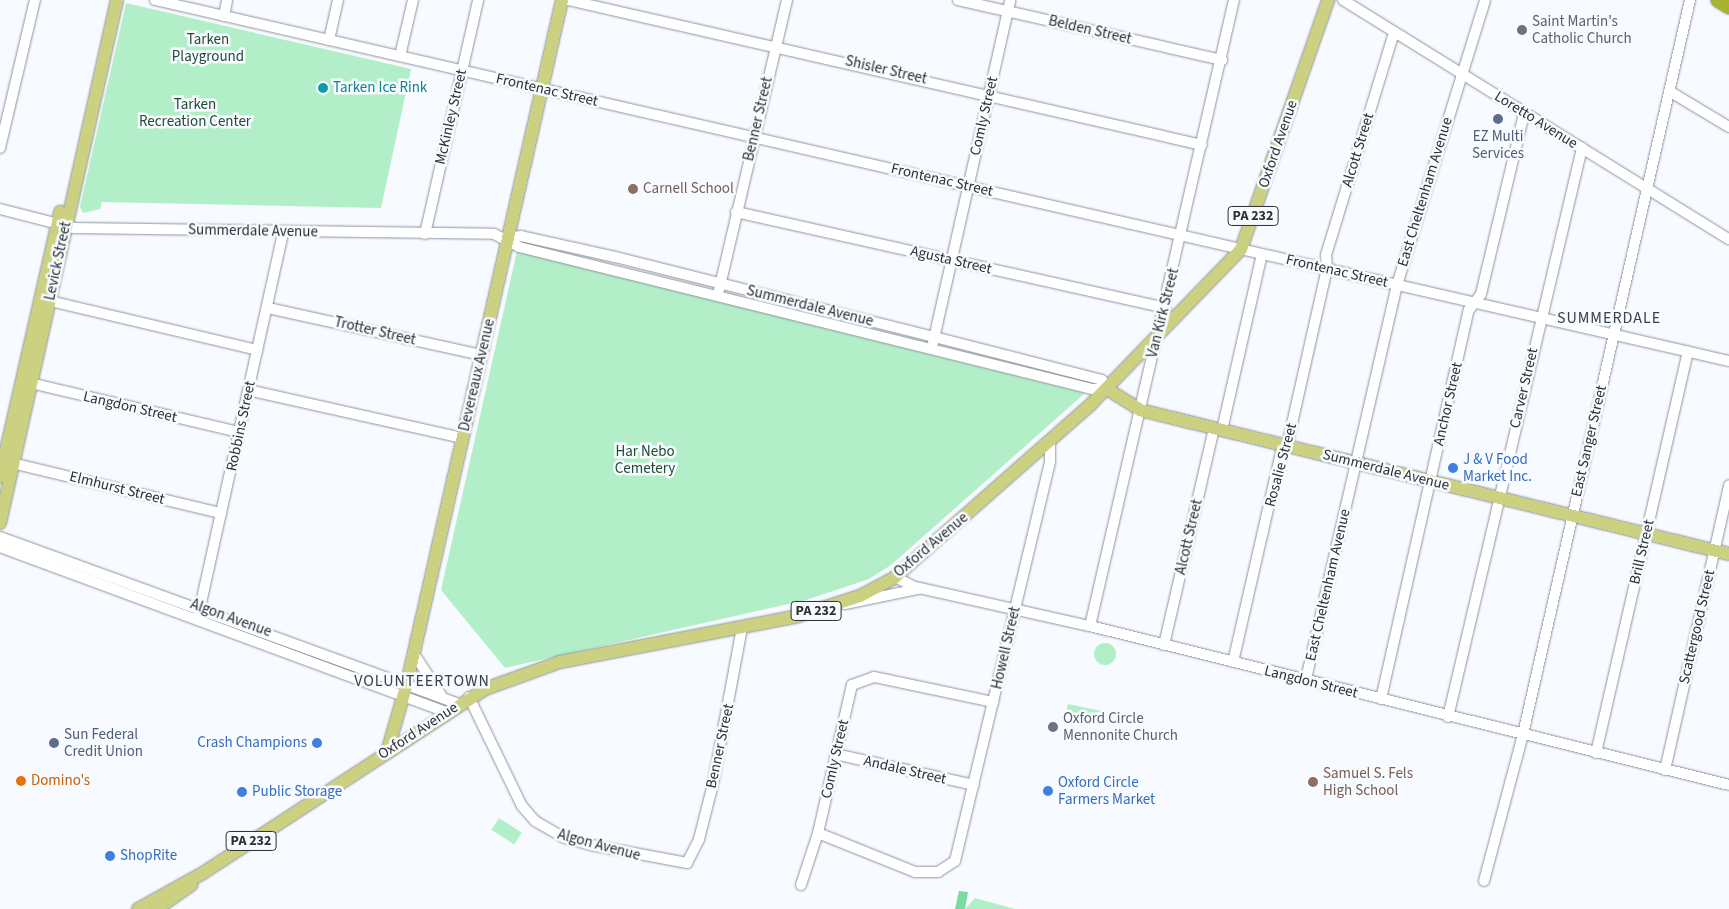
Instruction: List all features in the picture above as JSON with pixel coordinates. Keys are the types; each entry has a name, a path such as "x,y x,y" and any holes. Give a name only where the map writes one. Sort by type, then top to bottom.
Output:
{"highway":[{"path":"1718,0 1729,6"}],"main road":[{"name":"Levick Street","path":"0,476 50,301 62,225 109,0"},
{"name":"Levick Street","path":"0,523 26,382 117,0"},
{"name":"Devereaux Avenue","path":"388,749 401,695 408,683 540,87 562,0"},
{"name":"Oxford Avenue","path":"140,908 203,873 388,749 465,700 539,667 742,627 837,605 895,577 1050,442 1107,389 1241,249 1328,0"},
{"name":"Summerdale Avenue","path":"1107,389 1140,410 1729,554"},
{"name":"Oxford Avenue","path":"160,908 203,873"}],"street":[{"path":"0,148 35,0"},
{"name":"Frontenac Street","path":"156,0 1729,361"},
{"path":"224,16 228,0"},
{"path":"329,40 338,0"},
{"path":"400,56 413,0"},
{"name":"McKinley Street","path":"425,234 478,0"},
{"name":"Shisler Street","path":"568,0 776,45 1202,145"},
{"name":"Benner Street","path":"717,296 787,0"},
{"name":"Belden Street","path":"958,0 1222,60"},
{"name":"Comly Street","path":"932,349 950,260 1010,0"},
{"name":"Van Kirk Street","path":"1090,626 1156,338 1165,308 1234,0"},
{"name":"Loretto Avenue","path":"1343,0 1729,239"},
{"name":"East Cheltenham Avenue","path":"1306,679 1397,285 1485,0"},
{"name":"East Sanger Street","path":"1484,881 1523,734 1690,0"},
{"name":"Alcott Street","path":"1327,268 1326,255 1394,33"},
{"path":"1669,91 1729,127"},
{"name":"Anchor Street","path":"1381,699 1431,482 1475,302 1481,294 1524,113"},
{"name":"Carver Street","path":"1448,717 1582,148"},
{"name":"Summerdale Avenue","path":"0,209 62,225 530,238 1102,380 1107,389 1092,389 518,247 507,238"},
{"name":"Agusta Street","path":"736,212 1165,308"},
{"name":"Robbins Street","path":"196,620 268,308 283,232"},
{"name":"Alcott Street","path":"1164,645 1262,254"},
{"name":"Rosalie Street","path":"1233,662 1281,453 1287,446 1327,268"},
{"path":"50,301 257,350"},
{"name":"Trotter Street","path":"268,308 481,355"},
{"name":"Brill Street","path":"1596,753 1688,351"},
{"name":"Langdon Street","path":"26,382 239,432"},
{"path":"248,390 462,438"},
{"name":"Howell Street","path":"818,833 926,874 950,866 959,853 1050,461 1050,442"},
{"name":"Elmhurst Street","path":"12,463 221,513"},
{"name":"Scattergood Street","path":"1665,770 1729,485"},
{"name":"Algon Avenue","path":"0,537 200,607 408,683 443,698 465,700 522,806 542,826 591,846 687,863"},
{"name":"Algon Avenue","path":"0,547 447,712"},
{"name":"Langdon Street","path":"895,577 922,589 1090,626 1306,679 1448,717 1729,785"},
{"path":"837,605 922,589"},
{"name":"Benner Street","path":"687,863 699,839 713,784 742,627"},
{"path":"414,654 443,698"},
{"name":"Comly Street","path":"818,833 852,685 874,676 993,702"},
{"name":"Andale Street","path":"835,754 974,785"},
{"path":"801,885 818,833"}],"green space":[{"name":"Tarken Recreation Center","path":"126,3 411,69 381,208 102,202 100,209 83,213 80,207"},
{"name":"Har Nebo Cemetery","path":"517,251 1085,393 891,565 869,579 806,600 505,668 441,590"},
{"path":"1105,643 1113,646 1116,654 1113,662 1105,665 1097,662 1094,654 1097,646"},
{"path":"1068,704 1101,711 1099,723 1066,716"},
{"path":"499,818 522,833 514,844 491,830"},
{"path":"959,891 968,892 965,909 955,909"},
{"path":"975,898 1015,909 965,909"}],"place":[{"name":"Saint Martin's Catholic Church","path":"1522,30"},
{"name":"Tarken Ice Rink","path":"323,88"},
{"name":"EZ Multi Services","path":"1498,119"},
{"name":"Carnell School","path":"633,189"},
{"name":"J & V Food Market Inc.","path":"1453,468"},
{"name":"Oxford Circle Mennonite Church","path":"1053,727"},
{"name":"Sun Federal Credit Union","path":"54,743"},
{"name":"Crash Champions","path":"317,743"},
{"name":"Domino's","path":"21,781"},
{"name":"Samuel S. Fels High School","path":"1313,782"},
{"name":"Oxford Circle Farmers Market","path":"1048,791"},
{"name":"Public Storage","path":"242,792"},
{"name":"ShopRite","path":"110,856"}],"district":[{"name":"SUMMERDALE","path":"1609,318"},
{"name":"VOLUNTEERTOWN","path":"422,681"}],"park label":[{"name":"Tarken Playground","path":"208,48"}]}
